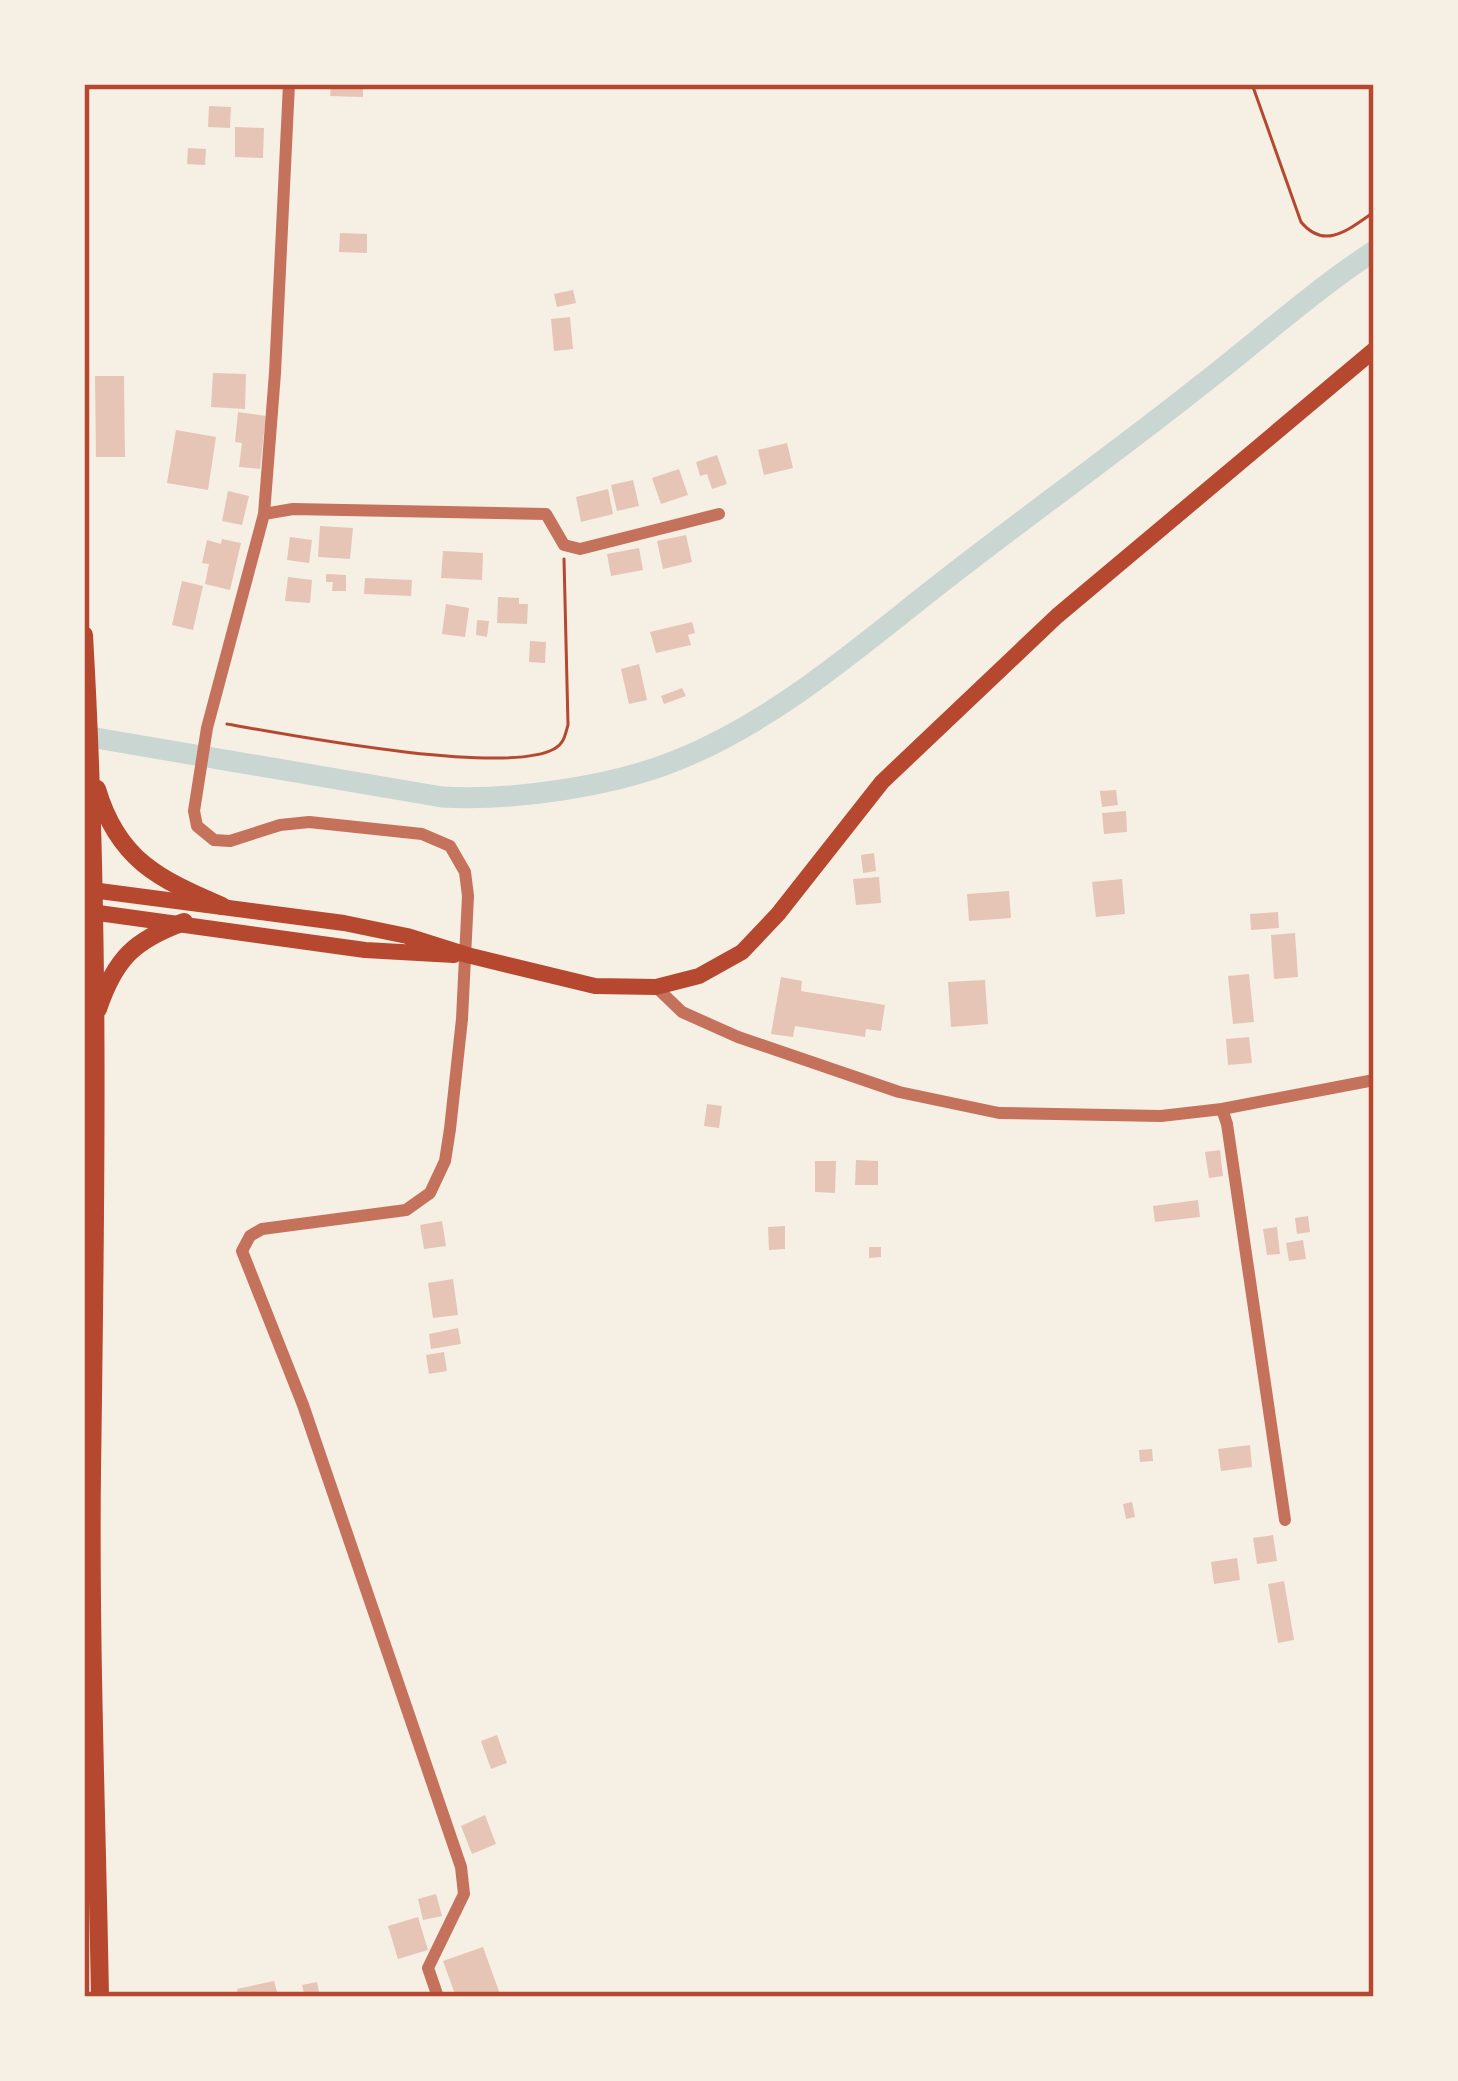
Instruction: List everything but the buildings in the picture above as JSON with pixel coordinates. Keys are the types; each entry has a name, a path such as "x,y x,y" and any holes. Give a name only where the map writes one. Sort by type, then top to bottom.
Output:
{"main road":[{"path":"89,890 407,936 466,956 595,986 656,987 699,976 742,952 898,767 1057,616 1374,350"},
{"path":"84,635 95,1020 92,1473 100,1997"},
{"path":"88,755 109,824 122,845 149,871 222,906"},
{"path":"89,912 365,950 466,956"},
{"path":"95,1020 112,975 125,956 154,933 184,922"},
{"path":"84,1406 92,1473"}],"street":[{"path":"289,84 264,514 208,724 194,811 197,826 214,840 230,841 280,825 308,822 422,834 450,846 465,872 466,956 450,1129 445,1161 430,1193 406,1210 262,1228 250,1235 242,1251 318,1449 461,1867 464,1894 428,1968 438,1997"},
{"path":"264,514 293,508 546,514 563,545 580,549 719,514"},
{"path":"656,987 682,1012 738,1037 899,1092 999,1113 1161,1115 1222,1109 1374,1079"},
{"path":"1222,1109 1285,1520"}],"path":[{"path":"1252,84 1301,222 1311,235 1325,238 1344,232 1374,212"},
{"path":"208,724 476,757 553,750 563,741 568,725 563,545"}],"waterway":[{"path":"84,736 442,797 560,790 675,761 744,727 810,685 1374,251"}]}
